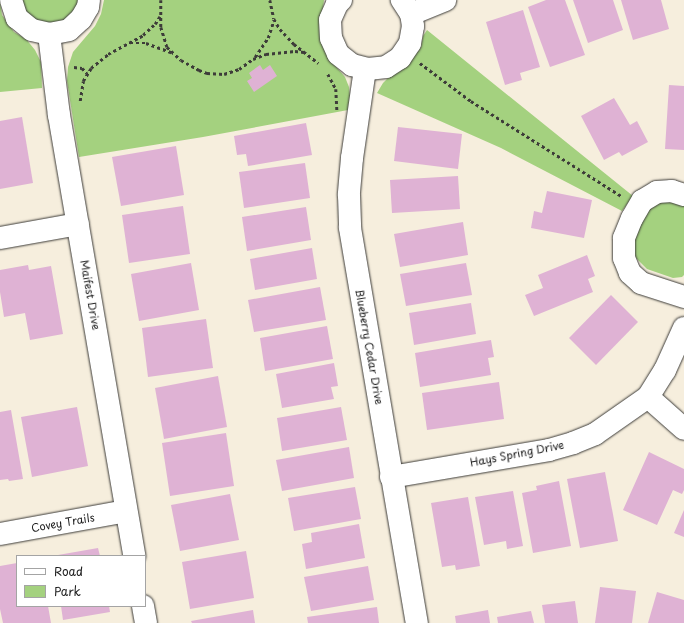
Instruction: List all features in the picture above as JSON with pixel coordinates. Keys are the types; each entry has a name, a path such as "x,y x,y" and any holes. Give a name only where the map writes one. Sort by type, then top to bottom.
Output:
{"street":[{"path":"11,0 17,18 32,30 49,34 69,30 81,19 88,7 89,0"},
{"path":"341,0 336,4 330,20 331,38 338,54 352,65 365,69 386,67 400,58 410,43 413,26 406,7 445,0"},
{"name":"Maifest Drive","path":"49,34 59,115 134,555"},
{"name":"Blueberry Cedar Drive","path":"365,69 352,158 349,195 350,228 417,623"},
{"path":"684,195 672,191 657,192 642,201 632,218 624,238 624,258 630,273 641,283 684,297"},
{"path":"0,238 78,224"},
{"name":"Hays Spring Drive","path":"392,477 549,450 573,443 595,434 648,397 665,370 684,328"},
{"path":"648,397 684,429"},
{"name":"Covey Trails","path":"0,534 126,511"},
{"path":"143,607 146,623"}],"path":[{"path":"161,0 160,16 164,41 172,52"},
{"path":"270,0 274,19 287,37 321,66"},
{"path":"80,105 80,92 87,73 98,61 129,44 150,30 160,16"},
{"path":"253,59 268,38 274,19"},
{"path":"129,44 146,44 172,52 195,68 216,74 232,72 253,59 275,52 304,52"},
{"path":"418,61 471,101 638,207"},
{"path":"71,67 82,68 87,73"},
{"path":"325,71 336,89 336,100"}],"green space":[{"path":"22,0 79,0 73,13 63,21 49,24 36,21 26,12"},
{"path":"104,0 324,0 321,25 332,62 345,77 349,87 350,96 348,110 203,137 79,157 67,81 68,67 73,52 95,26 101,14"},
{"path":"0,2 2,15 14,32 26,39 35,50 41,62 42,88 0,92"},
{"path":"427,30 633,196 622,211 501,148 377,93 383,83 391,75 412,59 421,47 423,36"},
{"path":"672,200 684,204 684,275 682,277 673,278 647,269 636,258 633,245 643,213 660,201"}],"building":[{"path":"546,0 565,0 585,55 550,67 528,7"},
{"path":"573,0 613,0 623,30 588,43"},
{"path":"621,0 661,0 669,29 633,40"},
{"path":"523,10 540,67 520,73 522,80 505,85 486,22"},
{"path":"260,65 263,70 270,65 277,76 254,92 247,81 252,78 249,73"},
{"path":"669,85 684,86 684,150 665,149"},
{"path":"614,98 630,125 637,121 648,142 622,156 619,152 604,160 581,116"},
{"path":"22,117 33,183 0,189 0,121"},
{"path":"306,123 312,155 248,166 246,154 237,155 234,136"},
{"path":"398,127 462,134 458,169 394,161"},
{"path":"176,146 184,195 121,206 112,157"},
{"path":"305,163 310,198 244,208 239,172"},
{"path":"458,176 460,209 392,213 390,180"},
{"path":"547,191 592,200 584,238 531,228 534,211 542,213"},
{"path":"183,206 190,254 129,263 122,215"},
{"path":"306,207 311,240 247,251 242,217"},
{"path":"463,222 468,255 400,267 394,234"},
{"path":"312,248 317,279 255,290 250,259"},
{"path":"587,255 595,276 588,279 593,292 534,316 525,295 543,288 538,275"},
{"path":"191,263 199,310 139,321 131,274"},
{"path":"466,263 472,295 406,306 400,274"},
{"path":"28,265 29,270 51,266 63,334 30,340 25,313 4,317 0,292 0,270"},
{"path":"320,287 326,320 254,332 248,300"},
{"path":"611,295 638,322 596,365 569,338"},
{"path":"471,303 476,334 414,345 409,313"},
{"path":"206,319 213,368 148,377 142,328"},
{"path":"327,326 333,359 265,371 260,338"},
{"path":"491,340 494,357 488,358 491,375 420,387 415,353"},
{"path":"334,363 338,386 331,387 334,399 282,408 276,374"},
{"path":"218,376 227,427 164,439 155,388"},
{"path":"499,382 504,419 427,430 422,393"},
{"path":"77,407 88,466 32,477 21,417"},
{"path":"341,407 347,440 282,451 277,418"},
{"path":"11,410 23,479 9,481 8,479 0,480 0,412"},
{"path":"226,433 234,486 170,496 162,443"},
{"path":"349,447 354,478 282,491 276,460"},
{"path":"649,452 684,469 684,490 682,494 673,490 657,525 623,510"},
{"path":"605,472 618,541 580,548 567,479"},
{"path":"559,481 571,546 533,553 522,493 537,490 536,486"},
{"path":"355,487 361,519 294,531 288,498"},
{"path":"513,491 523,546 507,549 506,541 484,545 475,497"},
{"path":"230,494 239,540 180,551 171,505"},
{"path":"468,497 480,566 456,570 455,565 442,567 431,503"},
{"path":"684,510 684,537 674,533"},
{"path":"359,524 365,558 306,569 302,544 312,542 311,533"},
{"path":"98,548 100,555 58,555"},
{"path":"246,551 254,598 190,609 182,562"},
{"path":"16,563 16,607 48,607 51,623 3,623 0,609 0,566"},
{"path":"368,566 374,600 311,611 304,577"},
{"path":"600,587 636,591 632,623 595,623"},
{"path":"657,592 684,600 684,623 648,623"},
{"path":"575,601 578,623 545,623 542,605"},
{"path":"61,607 109,607 110,612 63,620"},
{"path":"377,607 379,623 308,623 307,617"},
{"path":"253,610 255,623 192,623 191,621"},
{"path":"488,610 490,623 456,623 455,616"},
{"path":"531,611 534,623 498,623 497,617"}]}
